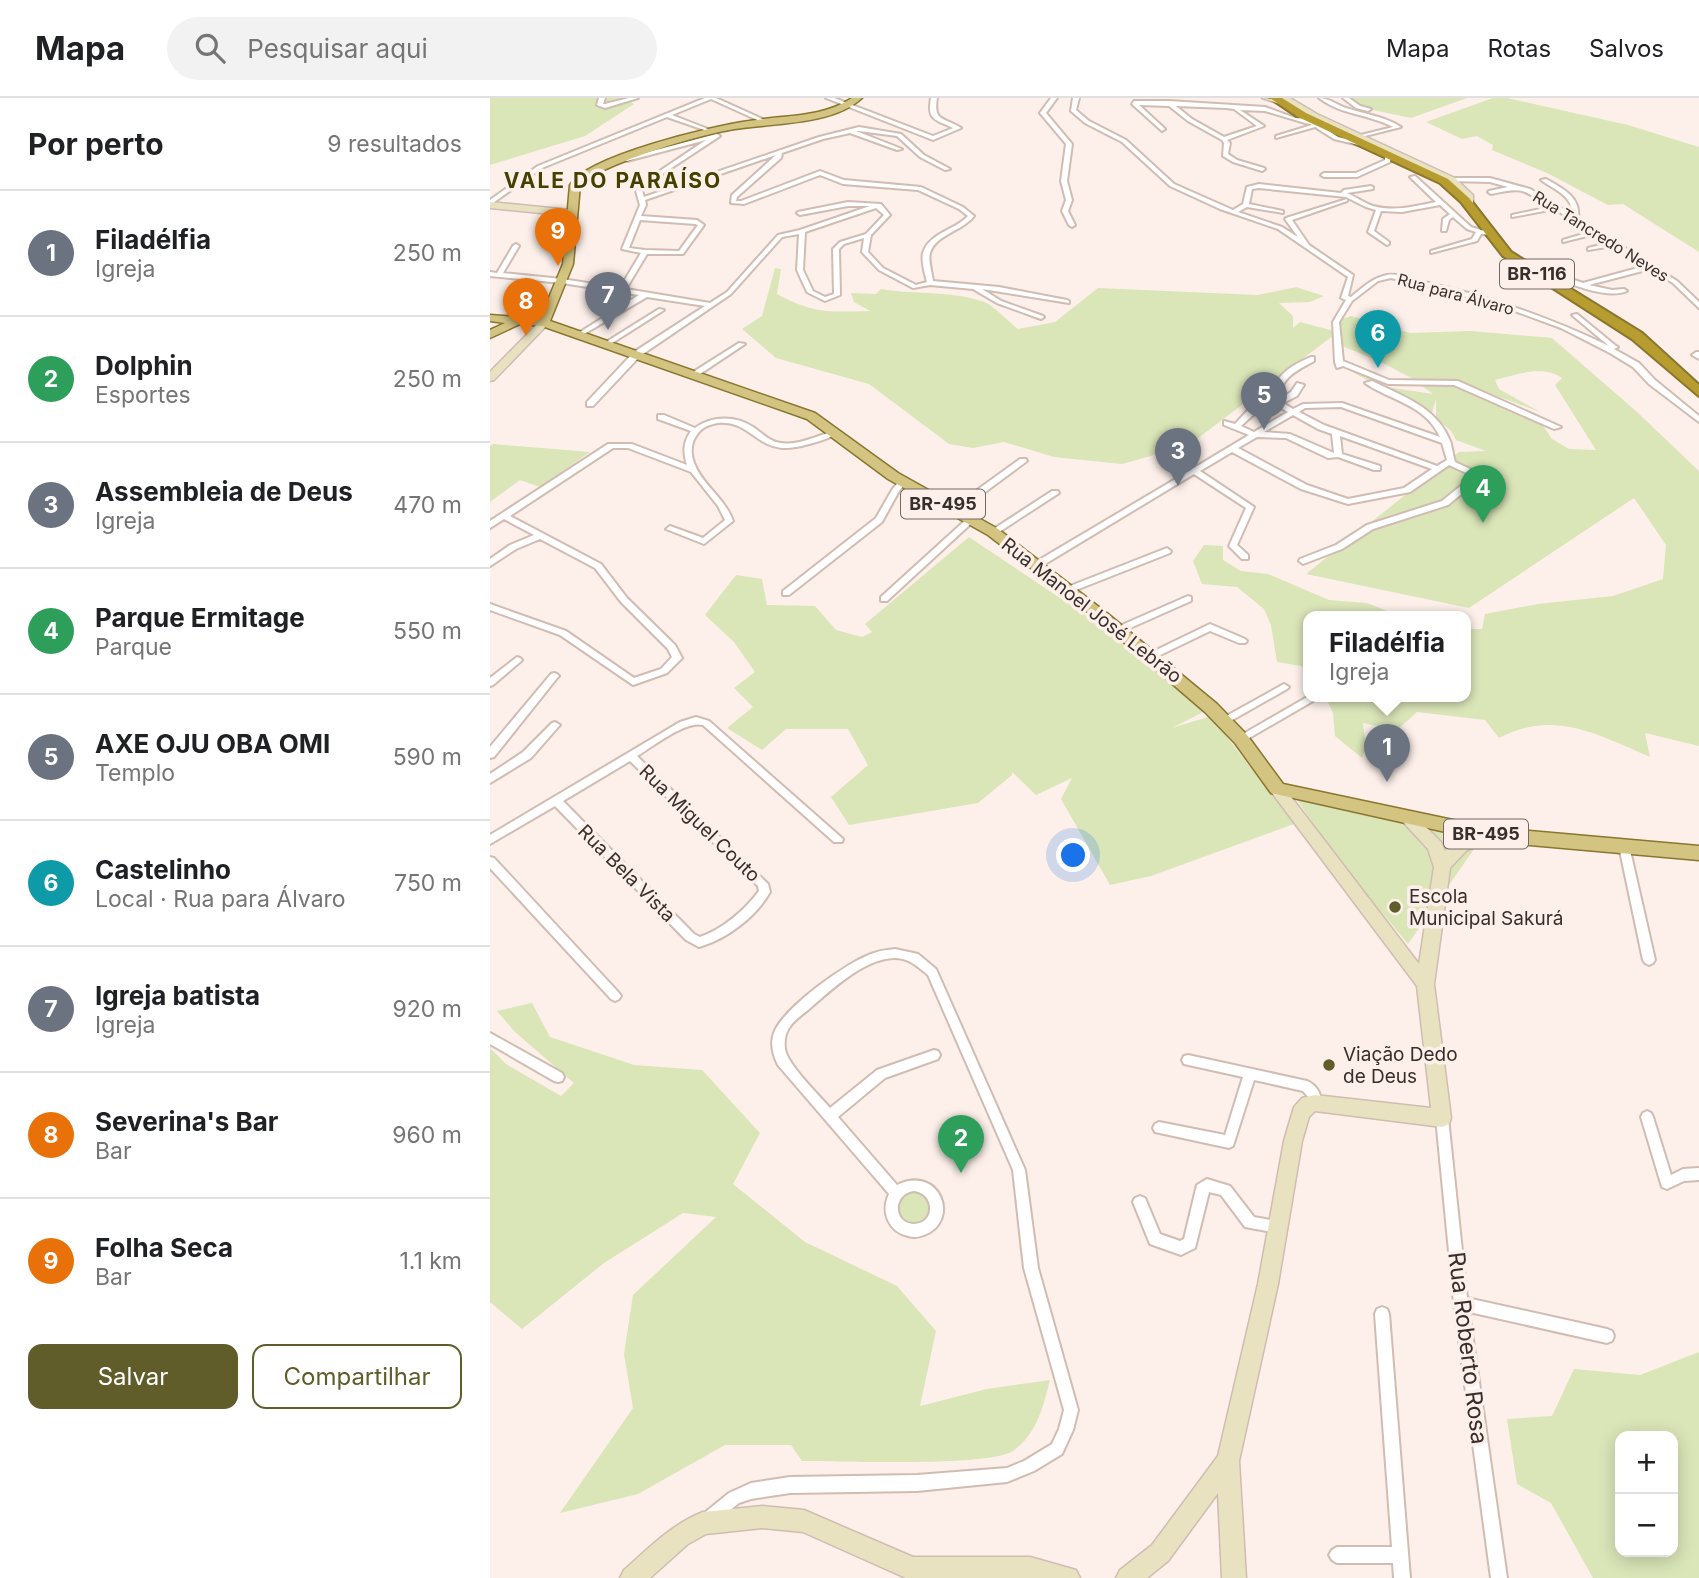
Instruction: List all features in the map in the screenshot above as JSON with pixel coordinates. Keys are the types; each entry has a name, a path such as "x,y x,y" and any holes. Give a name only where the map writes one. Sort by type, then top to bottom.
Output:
{"highway":[{"name":"BR-116","path":"1281,100 1312,122 1444,181 1468,205 1483,233 1522,265 1637,336 1697,389"}],"main road":[{"path":"544,323 568,264 571,212 575,185 579,178 627,159 711,132 848,105 858,98"},
{"name":"Rua Manoel José Lebrão","path":"490,318 544,323 797,409 824,431 903,482 993,532 1152,656 1241,739 1277,789"},
{"path":"490,326 503,319"},
{"path":"490,335 519,320"},
{"name":"BR-495","path":"1277,789 1486,834 1699,853"}],"street":[{"path":"602,98 600,105 605,106 635,98"},
{"path":"490,204 535,169 711,98 764,121"},
{"path":"829,98 929,138 958,128 935,117 932,110 934,98"},
{"path":"1054,98 1043,113 1069,144 1064,181 1069,200 1065,211 1072,225"},
{"path":"1076,98 1073,110 1079,116 1124,141 1169,183 1233,212 1284,231 1308,249 1350,273 1343,297 1349,300 1336,321 1339,362 1345,371 1432,416 1440,425 1451,462"},
{"path":"1266,98 1281,100 1452,180 1469,195 1468,205"},
{"path":"1322,98 1343,111 1377,117 1398,127"},
{"path":"1346,98 1358,107 1383,111 1406,124 1359,137"},
{"path":"1132,101 1229,106 1261,126 1224,139"},
{"path":"1132,101 1161,129"},
{"path":"1170,103 1190,120 1224,139 1227,143 1224,151 1229,158 1262,169"},
{"path":"1236,110 1265,109 1289,118 1312,122"},
{"path":"666,115 711,132"},
{"path":"1278,137 1312,122"},
{"path":"642,199 849,131 872,129 899,135 922,156 947,169"},
{"path":"849,131 899,149"},
{"path":"899,135 909,131"},
{"path":"627,159 717,136 646,181 639,191 642,199 638,218 625,249 681,253 701,225 697,222 638,218"},
{"path":"779,153 779,157 734,196 733,202 742,203 820,173 843,182 903,185 924,190 970,214 969,220 939,235 928,250 930,283"},
{"path":"1324,174 1362,174 1388,161 1385,154"},
{"path":"1413,177 1444,206 1483,233 1475,240 1433,253"},
{"name":"Rua Tancredo Neves","path":"1452,180 1490,180 1518,187 1557,207 1593,233 1675,282 1699,306"},
{"path":"1545,180 1567,194 1576,209 1575,218"},
{"path":"1246,205 1246,193 1254,186 1344,200 1379,209 1444,206"},
{"path":"1491,192 1518,187"},
{"path":"1308,249 1288,219 1371,188"},
{"path":"800,214 866,202 879,205 887,215 868,234 842,243 836,249 838,293 834,298 825,299 810,292 802,279 802,231"},
{"path":"490,204 571,212"},
{"path":"590,404 637,354 734,288 780,236 879,205"},
{"path":"1233,212 1246,205 1281,212"},
{"path":"1424,216 1432,209 1444,206"},
{"path":"1514,216 1557,207"},
{"path":"1379,209 1371,233 1387,243"},
{"path":"1399,223 1408,209"},
{"path":"1444,230 1446,219 1454,214"},
{"path":"1284,231 1299,253"},
{"path":"1565,241 1593,233"},
{"path":"868,234 865,251 875,265 909,286 924,287 930,283 1067,302"},
{"path":"1590,249 1612,244"},
{"path":"499,275 516,246"},
{"path":"622,290 645,252"},
{"path":"1522,265 1550,270 1606,292 1624,291"},
{"path":"1584,285 1650,267"},
{"path":"490,274 562,281 712,305"},
{"name":"Rua para Álvaro","path":"1349,300 1384,277 1413,280 1563,327 1626,359 1699,420"},
{"path":"974,288 999,302 1041,317"},
{"path":"579,335 646,294"},
{"path":"607,344 661,310"},
{"path":"1575,315 1626,359"},
{"path":"490,378 544,323"},
{"path":"694,374 741,344"},
{"path":"1276,403 1275,392 1279,381 1311,359"},
{"path":"1339,362 1388,383 1455,383 1557,427"},
{"path":"1276,403 1294,394 1300,385"},
{"path":"1276,403 1336,432 1387,448 1436,468"},
{"path":"1037,565 1252,434 1291,412 1312,404 1342,405 1447,442"},
{"path":"1236,427 1250,413"},
{"path":"661,417 694,430"},
{"path":"670,529 704,541 729,521 725,510 694,470 687,442 694,430 709,423 727,421 746,425 776,445 799,444 824,431"},
{"path":"1227,423 1252,434 1287,436 1328,456 1338,455 1377,468"},
{"path":"1336,432 1338,455"},
{"path":"490,525 611,446 635,448 694,470"},
{"path":"1231,448 1304,488 1343,501 1365,500 1407,490 1436,468 1451,462 1478,476 1458,496 1436,507 1370,527 1339,547 1303,561"},
{"path":"955,510 1023,461"},
{"path":"1193,470 1250,507 1233,546 1245,557"},
{"path":"786,593 879,520 889,507 894,490 903,482"},
{"path":"993,532 1055,493"},
{"path":"490,607 563,633 633,681 645,680 671,667 677,658 672,647 624,600 598,566 504,516"},
{"path":"884,598 972,519"},
{"path":"490,563 513,547 539,536"},
{"path":"1068,590 1167,551"},
{"path":"1118,630 1188,599"},
{"path":"1152,656 1210,627 1242,641"},
{"path":"490,683 517,660"},
{"path":"490,754 554,676"},
{"path":"1224,721 1284,687"},
{"path":"1241,739 1306,702"},
{"path":"490,840 692,720 706,723 838,839"},
{"path":"490,779 527,755 555,725"},
{"name":"Rua Miguel Couto","path":"630,755 758,877 765,892 757,903 703,943"},
{"name":"Rua Manoel José Lebrão","path":"1277,789 1425,984 1442,1118"},
{"name":"Rua Bela Vista","path":"555,800 690,937 703,943"},
{"path":"1408,818 1435,846 1442,867"},
{"path":"1425,984 1442,867 1450,855 1463,844 1486,834"},
{"path":"1624,846 1649,960"},
{"path":"490,861 615,996"},
{"path":"632,1578 680,1536 703,1523 734,1498 751,1491 790,1485 917,1483 1007,1475 1030,1466 1057,1449 1071,1410 1031,1268 1019,1170 932,972 922,960 909,954 889,953 862,961 781,1030 778,1051 782,1061 897,1194"},
{"path":"490,1038 558,1077"},
{"path":"830,1116 881,1074 934,1055"},
{"path":"1188,1060 1307,1086 1315,1096 1315,1103"},
{"path":"1159,1128 1228,1142 1250,1073"},
{"path":"1234,1578 1228,1461 1268,1284 1298,1121 1304,1108 1315,1103 1442,1118"},
{"path":"1647,1117 1667,1183 1683,1175 1699,1174"},
{"name":"Rua Roberto Rosa","path":"1442,1118 1461,1303 1499,1578"},
{"path":"1140,1202 1155,1239 1181,1248 1190,1243 1202,1189 1207,1185 1225,1190 1250,1223 1277,1227"},
{"path":"1461,1303 1607,1336"},
{"path":"1381,1314 1402,1578"},
{"path":"1128,1578 1160,1553 1228,1461"},
{"path":"703,1523 762,1517 804,1521 913,1569 1030,1569 1068,1578"},
{"path":"1337,1555 1399,1555"}],"green space":[{"path":"490,98 624,98 634,104 585,136 490,165"},
{"path":"1348,98 1467,98 1411,118 1359,107"},
{"path":"1493,98 1507,98 1628,125 1699,147 1699,252 1623,204 1608,205 1547,173 1492,150 1493,145 1477,136 1462,139 1426,122"},
{"path":"775,268 781,269 777,294 812,308 870,311 854,302 851,293 876,294 881,289 946,294 987,303 1018,329 1055,322 1098,288 1258,295 1296,287 1324,296 1310,302 1279,303 1293,316 1293,328 1300,322 1338,332 1197,439 1194,445 1171,459 1169,448 1122,464 1054,457 1004,442 973,448 949,444 869,384 776,358 742,329 762,316"},
{"path":"1351,316 1410,333 1470,331 1552,338 1637,412 1699,471 1699,746 1645,733 1650,757 1576,728 1538,726 1499,738 1485,720 1417,712 1397,730 1363,723 1366,748 1362,758 1335,736 1333,713 1328,702 1471,702 1471,629 1482,629 1485,614 1538,604 1613,596 1663,579 1666,545 1634,498 1469,608 1306,574 1459,452 1486,451 1456,440 1451,431 1436,418 1436,399 1431,416 1340,365 1380,381 1386,387 1433,394 1419,384 1452,384 1537,417 1552,439 1569,449 1596,450 1555,385 1562,378 1555,374 1538,371 1495,380 1499,389 1540,412 1456,381 1415,380 1342,346 1338,332 1342,319"},
{"path":"493,444 590,452 540,487 520,480 490,502 490,446"},
{"path":"969,537 1078,610 1211,708 1172,728 1211,716 1294,824 1151,876 1110,885 1061,799 1072,778 1036,795 1012,772 1012,775 978,803 849,825 831,797 868,765 848,729 786,729 762,750 727,728 753,707 734,688 755,672 734,642 705,615 736,575 762,579 767,605 815,606 836,630 862,637 872,632 865,624"},
{"path":"1204,545 1223,546 1223,560 1241,571 1268,574 1329,600 1367,603 1387,611 1303,611 1303,668 1277,662 1271,625 1264,609 1237,587 1202,584 1193,561"},
{"name":"Escola Municipal Sakurá","path":"1293,794 1488,829 1408,944 1341,864"},
{"path":"532,1003 550,1037 634,1065 702,1070 760,1133 733,1184 805,1242 897,1286 936,1331 920,1406 987,1389 1050,1380 1038,1419 1028,1437 1013,1451 999,1456 912,1462 802,1461 791,1445 725,1445 638,1494 560,1513 633,1408 624,1354 633,1295 716,1217 683,1213 604,1263 522,1329 490,1302 490,1048 506,1064 561,1096 574,1083 515,1032 497,1011"},
{"path":"914,1191 926,1196 931,1208 926,1220 914,1225 902,1220 897,1208 902,1196"},
{"path":"1699,1352 1699,1578 1593,1578 1551,1503 1517,1484 1507,1419 1552,1416 1574,1369 1640,1375"}],"place":[{"name":"Folha Seca","path":"558,266"},
{"name":"Igreja batista","path":"608,330"},
{"name":"Severina's Bar","path":"526,336"},
{"name":"Castelinho","path":"1378,368"},
{"name":"AXE OJU OBA OMI","path":"1264,430"},
{"name":"Assembleia de Deus","path":"1178,486"},
{"name":"Parque Ermitage","path":"1483,523"},
{"name":"Filadélfia","path":"1387,782"},
{"name":"Escola Municipal Sakurá","path":"1395,907"},
{"name":"Viação Dedo de Deus","path":"1329,1065"},
{"name":"Dolphin","path":"961,1173"}],"district":[{"name":"VALE DO PARAÍSO","path":"613,181"}]}
